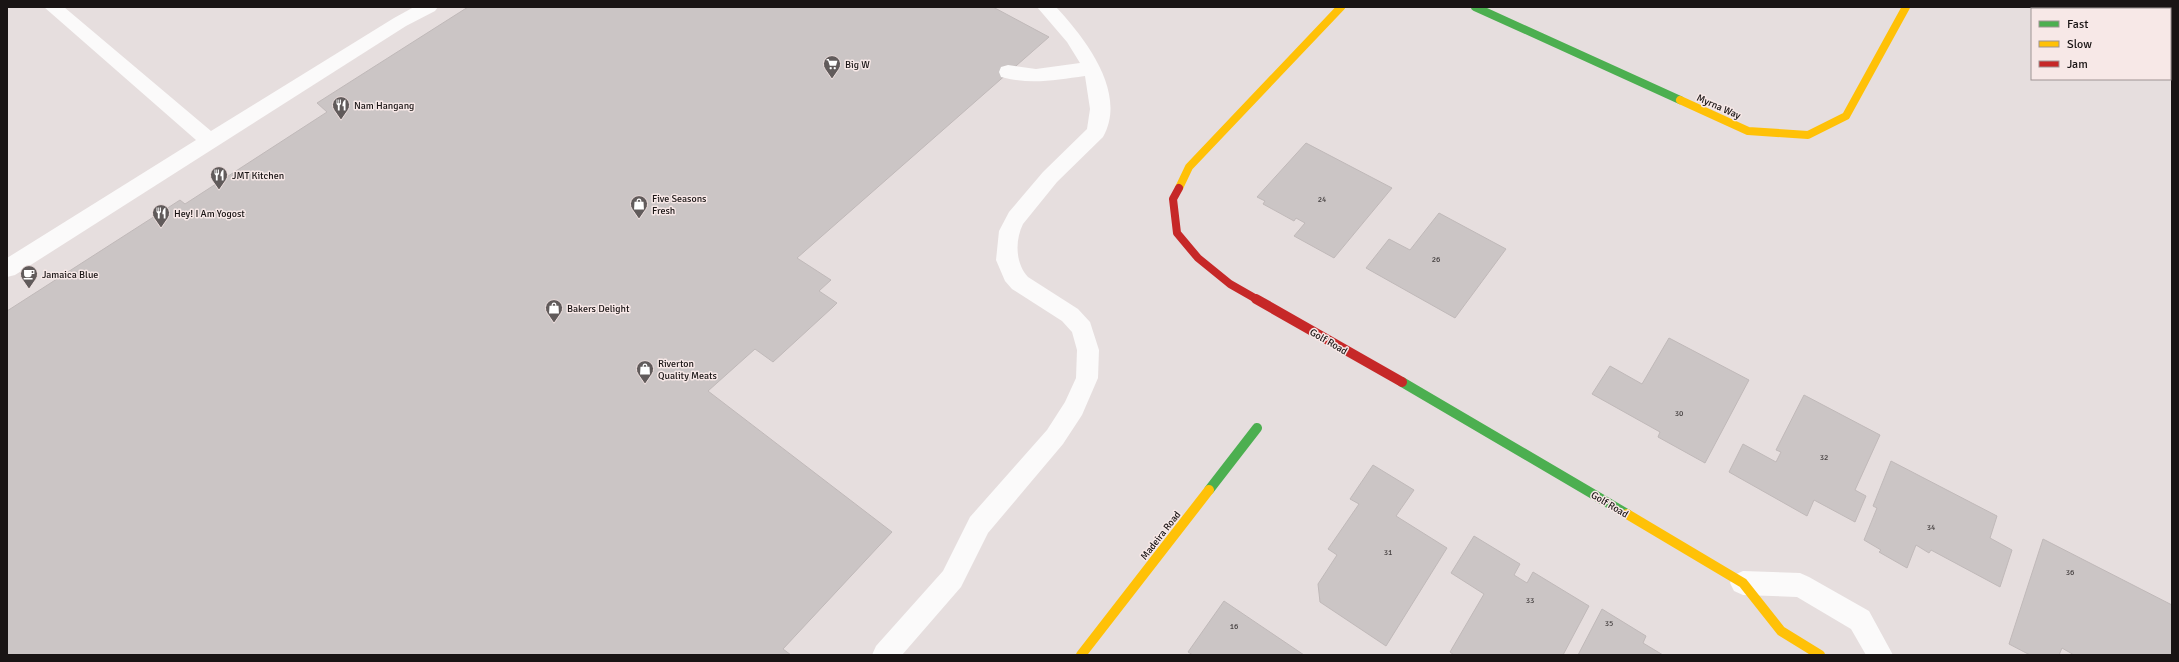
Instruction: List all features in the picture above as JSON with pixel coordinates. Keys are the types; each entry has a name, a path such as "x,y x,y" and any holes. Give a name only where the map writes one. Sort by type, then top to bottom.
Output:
{"street":[{"path":"53,7 210,142"},
{"path":"7,269 210,142 275,92 350,46 429,7"},
{"path":"885,655 952,579 979,525 1056,437 1074,408 1087,378 1088,350 1082,328 1070,315 1020,283 1013,275 1008,260 1007,248 1009,231 1021,211 1050,177 1096,132 1100,109 1098,90 1092,68 1074,38 1046,7"},
{"name":"Golf Road","path":"1341,7 1189,167 1173,199 1177,233 1198,258 1230,284 1452,410 1743,583 1781,631 1820,655"},
{"name":"Myrna Way","path":"1475,7 1748,131 1808,135 1846,116 1906,7"},
{"path":"1008,72 1036,76 1092,68"},
{"name":"Madeira Road","path":"1080,655 1257,428"},
{"name":"Golf Road","path":"1743,583 1800,585 1860,620 1880,655"}],"building":[{"path":"468,7 993,7 1049,37 797,258 831,280 819,291 837,303 773,362 755,349 708,391 892,532 783,649 791,655 7,655 7,311 180,200 185,204 327,112 317,103"},
{"path":"1306,143 1392,188 1334,258 1294,236 1305,223 1296,218 1294,221 1263,204 1265,201 1257,197"},
{"path":"1439,213 1506,249 1455,318 1366,268 1389,239 1410,250"},
{"path":"1669,338 1749,380 1705,463 1658,437 1660,432 1592,394 1610,366 1642,384"},
{"path":"1804,395 1880,435 1855,490 1866,496 1855,522 1814,500 1807,516 1729,472 1743,444 1776,462 1781,452 1776,450"},
{"path":"1891,461 1997,516 1990,538 2012,550 2000,587 1931,550 1929,553 1916,545 1907,568 1879,552 1881,550 1864,540 1877,508 1873,506"},
{"path":"1373,465 1414,490 1396,516 1447,548 1386,646 1320,602 1318,584 1337,555 1328,549 1359,504 1350,499"},
{"path":"1474,536 1520,564 1514,575 1527,583 1533,572 1589,606 1563,655 1454,655 1450,652 1484,594 1451,573"},
{"path":"2043,539 2172,605 2172,655 2074,655 2062,648 2059,655 2030,655 2009,644"},
{"path":"1224,601 1304,655 1193,655 1188,652"},
{"path":"1602,609 1646,636 1643,643 1663,655 1578,655"}],"traffic: fast":[{"path":"1475,7 1680,100"},
{"path":"1402,382 1627,514"},
{"path":"1209,490 1257,428"}],"traffic: slow":[{"path":"1179,188 1189,167 1341,7"},
{"path":"1680,100 1748,131 1808,135 1846,116 1906,7"},
{"path":"1081,655 1209,490"},
{"path":"1627,514 1743,583 1781,631 1820,655"}],"traffic: jam":[{"path":"1179,188 1173,199 1177,233 1198,258 1230,284 1402,382"}],"place":[{"name":"Big W","path":"832,79"},
{"name":"Nam Hangang","path":"341,120"},
{"name":"JMT Kitchen","path":"219,190"},
{"name":"Five Seasons Fresh","path":"639,219"},
{"name":"Hey! I Am Yogost","path":"161,228"},
{"name":"Jamaica Blue","path":"29,289"},
{"name":"Bakers Delight","path":"554,323"},
{"name":"Riverton Quality Meats","path":"645,384"}]}
